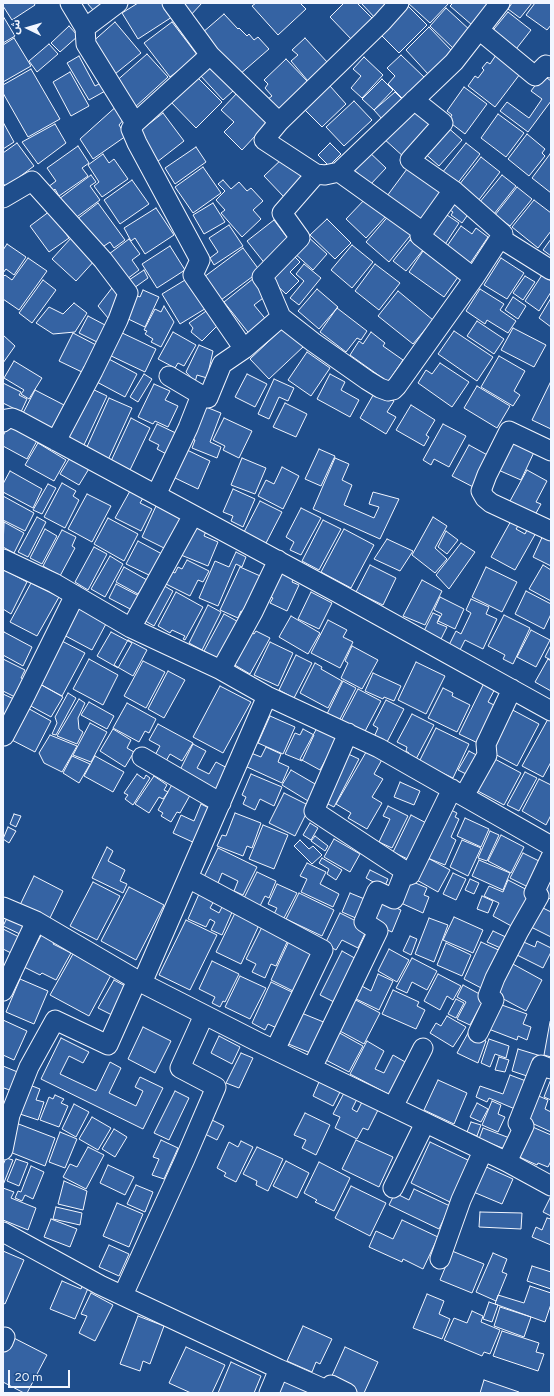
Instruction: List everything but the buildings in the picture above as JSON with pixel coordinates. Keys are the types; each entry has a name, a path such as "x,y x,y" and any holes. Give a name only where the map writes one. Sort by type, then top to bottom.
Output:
{"street":[{"path":"70,3 85,28 86,44 136,123"},
{"path":"85,28 118,3"},
{"path":"172,3 210,55 279,122"},
{"path":"399,3 382,22 279,122 264,140 316,174 325,175 339,172 454,62 500,3"},
{"path":"479,30 535,76 546,64 551,68"},
{"path":"210,55 131,129 136,143 200,260 193,275 244,348"},
{"path":"316,174 282,213 300,238 262,277 267,284 281,316 313,342 367,380 380,388 388,391 393,390 474,278 503,234 453,190 410,160 443,123 414,100"},
{"path":"339,172 423,232"},
{"path":"3,198 32,181 103,260 128,293 118,320 56,442"},
{"path":"453,190 420,236 474,278"},
{"path":"500,238 551,270"},
{"path":"169,376 208,398 222,364 244,348 281,316"},
{"path":"156,495 188,428 201,395"},
{"path":"3,422 6,419 12,418 278,560 551,711"},
{"path":"551,451 509,431 487,475 481,491 485,498 491,503 551,531"},
{"path":"131,628 193,515"},
{"path":"3,559 54,583 131,628 221,670 267,696 379,748 551,846"},
{"path":"221,670 253,612 278,560"},
{"path":"4,736 74,595"},
{"path":"348,733 314,811 410,875 458,793 487,755 486,744 512,689"},
{"path":"3,1150 10,1114 29,1067 55,1020 108,1046 188,878 267,696"},
{"path":"142,757 221,803"},
{"path":"478,1034 494,1000 488,996 495,978 539,896 534,893 551,857"},
{"path":"312,1068 378,931 364,922 378,891 394,899 405,871"},
{"path":"188,878 323,950 275,1050"},
{"path":"3,907 36,921 139,982 275,1050 508,1162 551,1186"},
{"path":"3,991 36,921"},
{"path":"123,1295 185,1160 216,1086 180,1068 204,1015"},
{"path":"393,1107 423,1048"},
{"path":"508,1162 524,1126 518,1124 541,1065 551,1069"},
{"path":"393,1188 425,1123"},
{"path":"440,1259 462,1200 483,1151"},
{"path":"3,1232 100,1285 329,1391 331,1385 347,1393"},
{"path":"269,1393 280,1369"}]}
